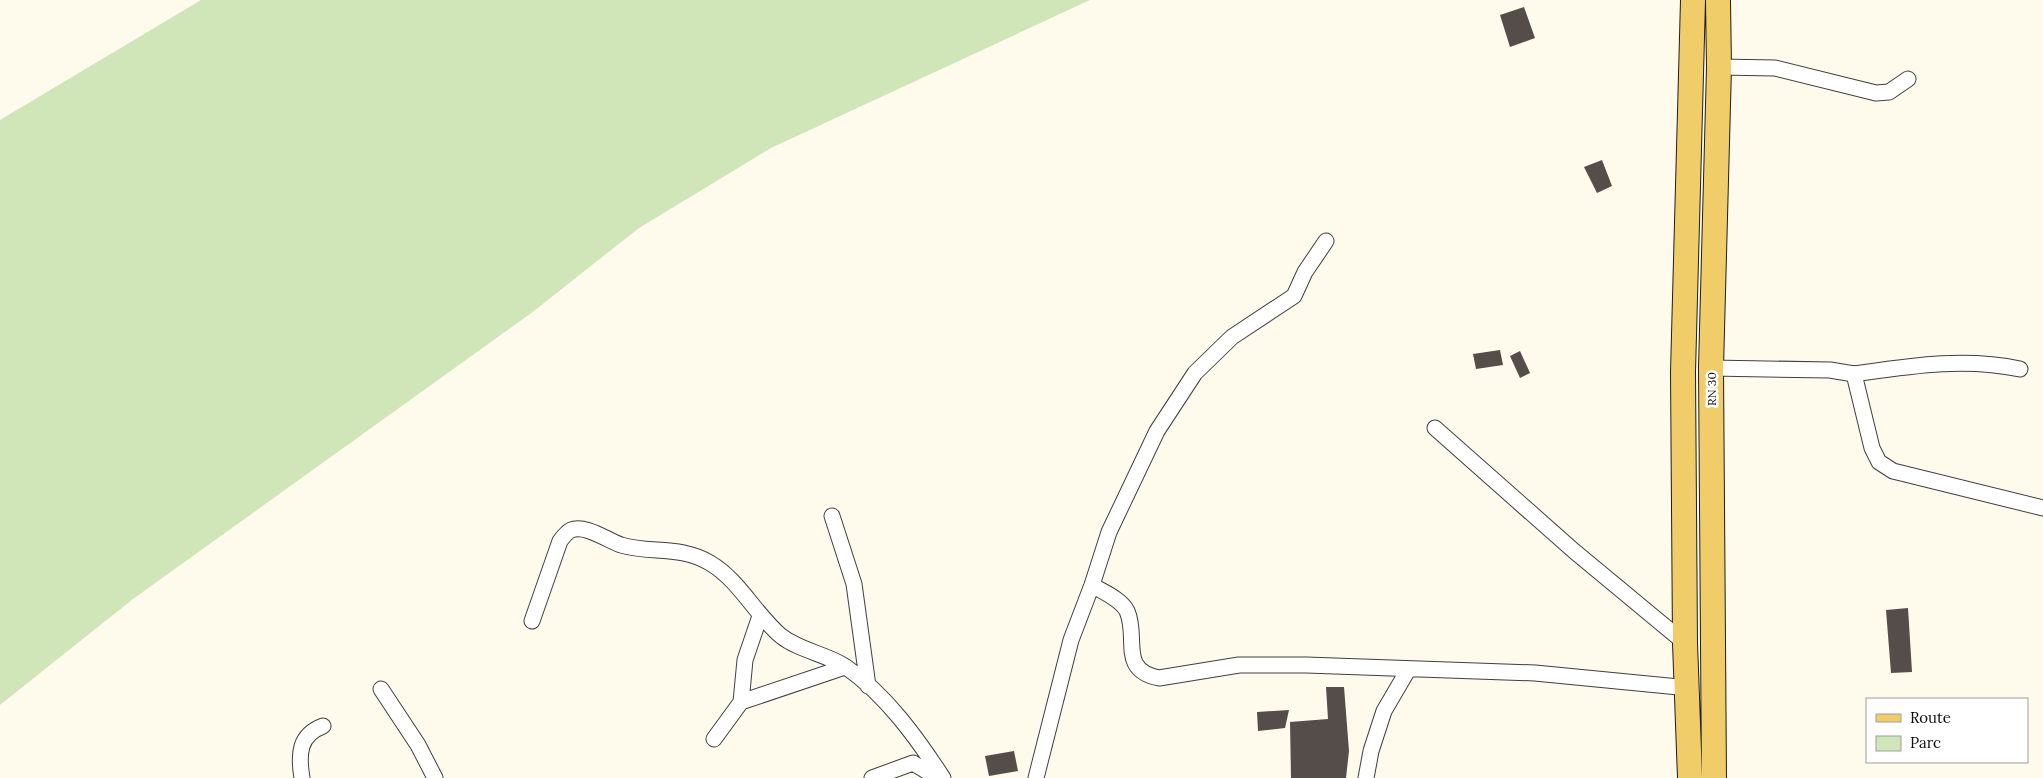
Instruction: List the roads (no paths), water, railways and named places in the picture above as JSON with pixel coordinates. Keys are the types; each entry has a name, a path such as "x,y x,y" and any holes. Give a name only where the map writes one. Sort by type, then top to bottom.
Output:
{"main road":[{"path":"1690,778 1689,688 1685,643 1683,372 1693,0"},
{"name":"RN 30","path":"1714,778 1711,653 1711,368 1719,66 1718,0"}],"street":[{"path":"1719,66 1775,68 1876,93 1889,92 1908,79"},
{"path":"1036,778 1071,640 1092,585 1109,532 1157,432 1195,373 1232,337 1294,296 1305,272 1326,241"},
{"path":"1711,368 1830,370 1854,374 1938,362 1992,363 2020,369"},
{"path":"1854,374 1872,448 1879,462 1893,471 2043,508"},
{"path":"1435,428 1574,551 1685,643"},
{"path":"832,516 854,584 868,686"},
{"path":"532,621 560,541 569,530 578,528 623,546 679,551 709,562 732,580 760,616 782,637 845,666 888,704 944,778"},
{"path":"1092,585 1118,601 1127,611 1132,655 1137,667 1146,675 1159,678 1240,665 1306,664 1408,670 1535,672 1689,688"},
{"path":"714,739 741,702 745,660 760,616"},
{"path":"741,702 845,666"},
{"path":"1366,778 1371,751 1384,711 1408,670"},
{"path":"381,689 418,745 436,778"},
{"path":"302,778 300,768 302,744 310,731 324,726"},
{"path":"913,763 917,740"},
{"path":"872,778 913,763"},
{"path":"913,763 938,778"}]}
